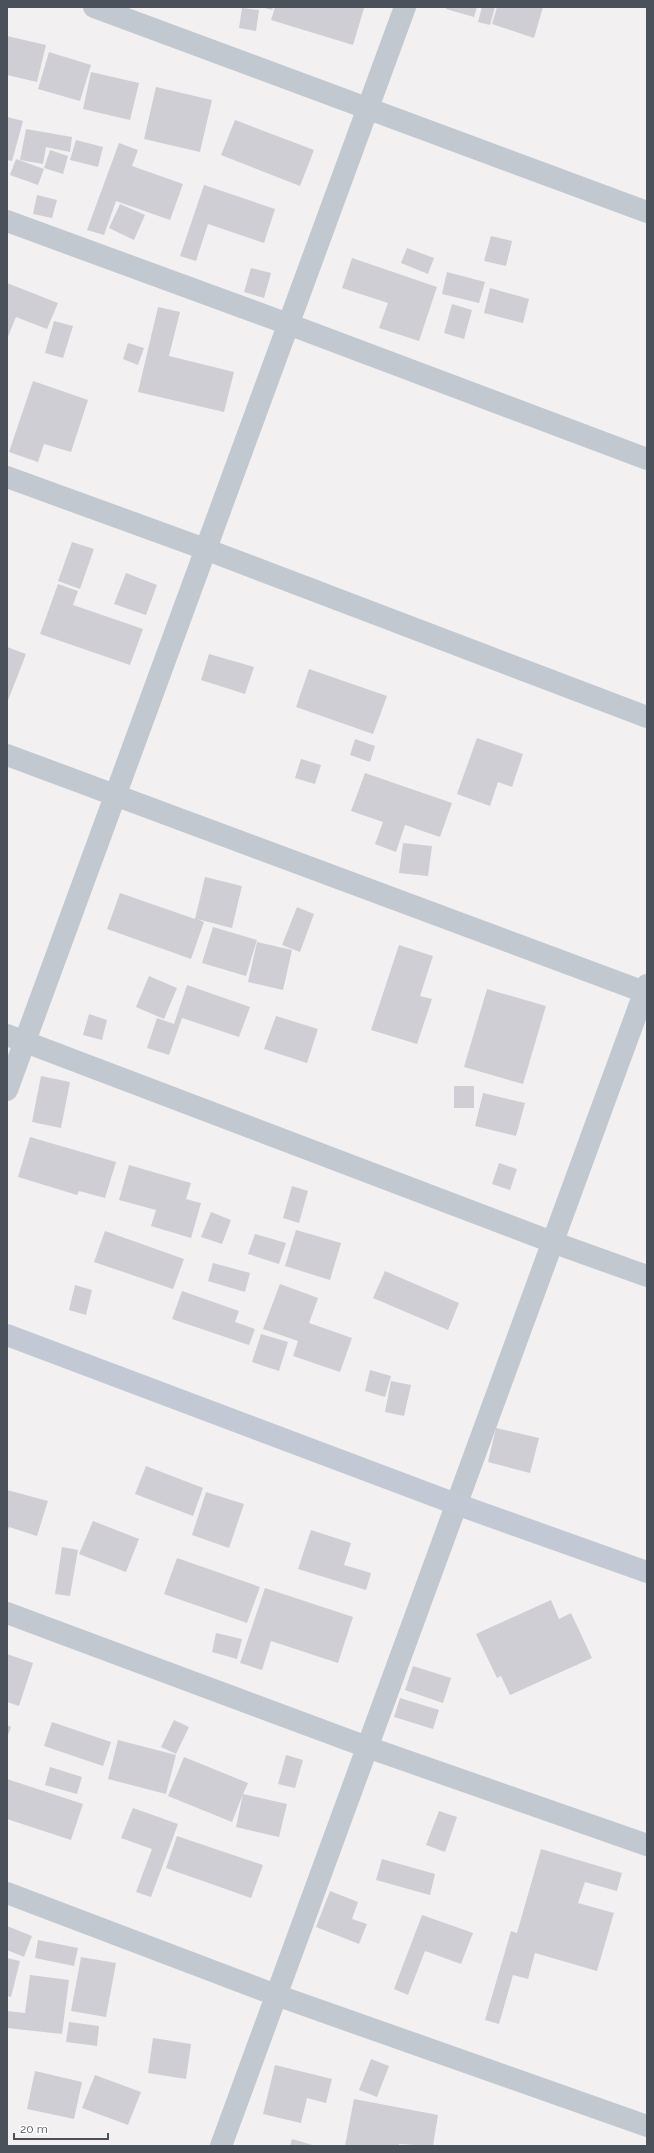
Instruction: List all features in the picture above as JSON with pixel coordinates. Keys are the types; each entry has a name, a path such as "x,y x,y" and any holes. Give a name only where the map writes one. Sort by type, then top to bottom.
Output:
{"street":[{"path":"94,7 368,107 647,212"},
{"path":"7,1090 16,1039 116,794 405,7"},
{"path":"7,221 288,324 647,459"},
{"path":"7,477 205,549 647,716"},
{"path":"7,755 646,990 552,1242 221,2146"},
{"path":"16,1039 552,1242 647,1276"},
{"path":"7,1335 456,1504 647,1572"},
{"path":"7,1613 367,1747 647,1846"},
{"path":"7,1894 276,1995 647,2126"}],"building":[{"path":"261,7 273,7 272,10"},
{"path":"275,7 364,8 353,45 271,20"},
{"path":"447,7 477,7 474,17 446,9"},
{"path":"482,7 495,7 490,25 478,22"},
{"path":"497,7 543,7 534,38 492,24"},
{"path":"242,8 259,10 256,31 239,28"},
{"path":"7,36 46,45 37,82 7,75"},
{"path":"49,52 91,65 80,101 38,89"},
{"path":"91,72 139,83 130,120 83,109"},
{"path":"156,87 212,100 200,152 144,139"},
{"path":"7,117 23,121 12,161 7,160"},
{"path":"235,120 314,150 300,186 221,155"},
{"path":"26,129 72,137 70,152 46,147 43,164 20,160"},
{"path":"76,140 103,147 98,167 70,160"},
{"path":"119,143 138,150 132,166 183,184 170,220 116,201 104,235 87,230"},
{"path":"50,150 68,156 63,174 44,168"},
{"path":"16,159 44,169 38,185 10,175"},
{"path":"204,185 275,209 264,243 208,224 196,261 180,256"},
{"path":"37,195 57,200 52,218 33,214"},
{"path":"120,204 145,215 134,240 109,228"},
{"path":"491,236 512,241 506,266 484,261"},
{"path":"407,248 434,258 428,274 401,263"},
{"path":"352,258 437,287 419,341 379,328 388,303 342,288"},
{"path":"251,268 271,273 264,298 244,292"},
{"path":"447,272 485,282 479,303 442,294"},
{"path":"7,283 58,303 47,329 16,317 7,339"},
{"path":"490,288 529,299 523,323 484,313"},
{"path":"452,304 472,310 464,339 444,333"},
{"path":"158,307 180,312 169,356 234,372 224,412 138,392"},
{"path":"54,321 73,326 63,358 45,353"},
{"path":"128,343 144,348 138,365 123,359"},
{"path":"33,381 88,400 71,452 44,444 38,462 9,452"},
{"path":"72,542 94,549 80,589 58,581"},
{"path":"126,573 157,585 146,615 114,604"},
{"path":"58,584 78,591 73,605 143,629 130,665 40,634"},
{"path":"7,647 26,654 7,703"},
{"path":"209,654 254,667 245,694 201,680"},
{"path":"309,669 387,696 373,734 296,707"},
{"path":"477,738 523,754 512,787 498,782 490,806 457,794"},
{"path":"355,739 375,746 370,762 350,755"},
{"path":"301,759 321,765 315,784 295,778"},
{"path":"365,773 452,803 440,837 405,825 396,852 375,844 383,822 351,811"},
{"path":"403,843 432,846 428,876 399,873"},
{"path":"205,877 242,886 232,928 197,919 204,922 191,959 107,929 120,893 195,919"},
{"path":"297,907 314,914 300,952 282,945"},
{"path":"213,927 257,940 246,976 202,963"},
{"path":"257,942 292,950 283,990 248,982"},
{"path":"399,945 433,956 420,996 432,999 417,1044 371,1030"},
{"path":"149,976 177,988 164,1019 136,1007"},
{"path":"187,985 250,1007 239,1037 182,1018 169,1055 147,1048 157,1018 174,1024"},
{"path":"487,989 546,1006 523,1084 464,1067"},
{"path":"89,1014 107,1020 102,1040 83,1035"},
{"path":"276,1016 318,1029 307,1063 264,1049"},
{"path":"41,1076 70,1082 61,1128 32,1122"},
{"path":"454,1086 474,1086 474,1108 454,1108"},
{"path":"483,1093 525,1103 516,1136 475,1126"},
{"path":"30,1137 116,1162 105,1198 79,1191 77,1195 18,1177"},
{"path":"499,1163 517,1169 510,1190 492,1184"},
{"path":"129,1165 191,1183 186,1199 201,1203 191,1238 151,1226 156,1210 119,1200"},
{"path":"292,1186 308,1191 299,1223 283,1218"},
{"path":"211,1212 231,1220 222,1244 201,1237"},
{"path":"296,1230 341,1243 330,1280 285,1266"},
{"path":"105,1231 184,1259 173,1289 94,1262"},
{"path":"255,1234 286,1243 279,1264 248,1254"},
{"path":"213,1263 250,1273 245,1292 208,1281"},
{"path":"385,1271 459,1303 448,1330 373,1298"},
{"path":"280,1284 318,1298 309,1323 352,1338 340,1372 293,1356 298,1341 263,1329"},
{"path":"75,1285 92,1290 86,1315 69,1310"},
{"path":"182,1291 239,1311 235,1322 255,1329 249,1345 172,1319"},
{"path":"261,1334 288,1342 279,1371 252,1362"},
{"path":"370,1370 391,1376 385,1397 365,1391"},
{"path":"391,1381 411,1385 404,1416 385,1412"},
{"path":"496,1428 539,1438 530,1473 488,1462"},
{"path":"146,1466 203,1488 193,1516 135,1494"},
{"path":"7,1490 48,1501 37,1536 9,1527 7,1533"},
{"path":"206,1492 244,1504 229,1548 192,1535"},
{"path":"93,1521 139,1539 126,1572 79,1554"},
{"path":"311,1530 351,1543 344,1565 371,1573 366,1590 298,1569"},
{"path":"62,1547 78,1550 70,1596 55,1594"},
{"path":"177,1558 260,1587 247,1623 164,1594"},
{"path":"265,1588 353,1617 338,1663 271,1641 262,1670 240,1663"},
{"path":"551,1600 559,1619 571,1613 592,1658 510,1695 501,1676 497,1678 476,1634"},
{"path":"216,1633 242,1639 237,1659 212,1652"},
{"path":"7,1654 33,1663 19,1706 7,1702"},
{"path":"413,1666 451,1678 443,1703 405,1690"},
{"path":"400,1698 439,1710 433,1729 394,1717"},
{"path":"174,1720 189,1727 176,1754 161,1747"},
{"path":"52,1722 111,1742 103,1766 44,1746"},
{"path":"7,1725 11,1727 7,1738"},
{"path":"118,1740 176,1755 166,1794 108,1779"},
{"path":"286,1755 303,1760 295,1788 278,1784"},
{"path":"184,1757 248,1783 232,1822 168,1796"},
{"path":"50,1767 82,1777 77,1794 45,1785"},
{"path":"7,1779 83,1804 71,1840 7,1819"},
{"path":"243,1794 287,1804 279,1837 236,1827"},
{"path":"133,1808 178,1824 151,1897 136,1892 152,1849 121,1838"},
{"path":"439,1811 457,1817 445,1852 426,1845"},
{"path":"177,1836 263,1865 251,1898 166,1868"},
{"path":"541,1849 622,1873 617,1891 585,1882 578,1903 614,1913 597,1971 535,1953 528,1979 513,1975 499,2024 485,2020 511,1931 517,1933"},
{"path":"382,1859 435,1874 430,1895 376,1880"},
{"path":"330,1891 358,1902 352,1919 367,1924 359,1944 316,1927"},
{"path":"422,1915 473,1933 461,1964 425,1951 408,1995 394,1989"},
{"path":"7,1926 32,1936 24,1957 7,1950"},
{"path":"38,1940 78,1948 74,1966 35,1958"},
{"path":"81,1957 116,1963 106,2017 71,2011"},
{"path":"7,1958 20,1961 11,1997 7,1996"},
{"path":"30,1975 69,1980 62,2034 7,2028 7,2011 25,2013"},
{"path":"69,2022 99,2026 97,2046 66,2042"},
{"path":"153,2038 191,2044 186,2079 148,2073"},
{"path":"371,2059 389,2066 377,2097 359,2090"},
{"path":"275,2065 332,2079 326,2103 307,2098 301,2123 263,2114"},
{"path":"35,2071 82,2082 74,2119 27,2109"},
{"path":"95,2075 141,2092 128,2125 82,2108"},
{"path":"354,2099 438,2115 433,2146 399,2144 399,2146 345,2146"},
{"path":"292,2139 316,2146 290,2146"}]}
